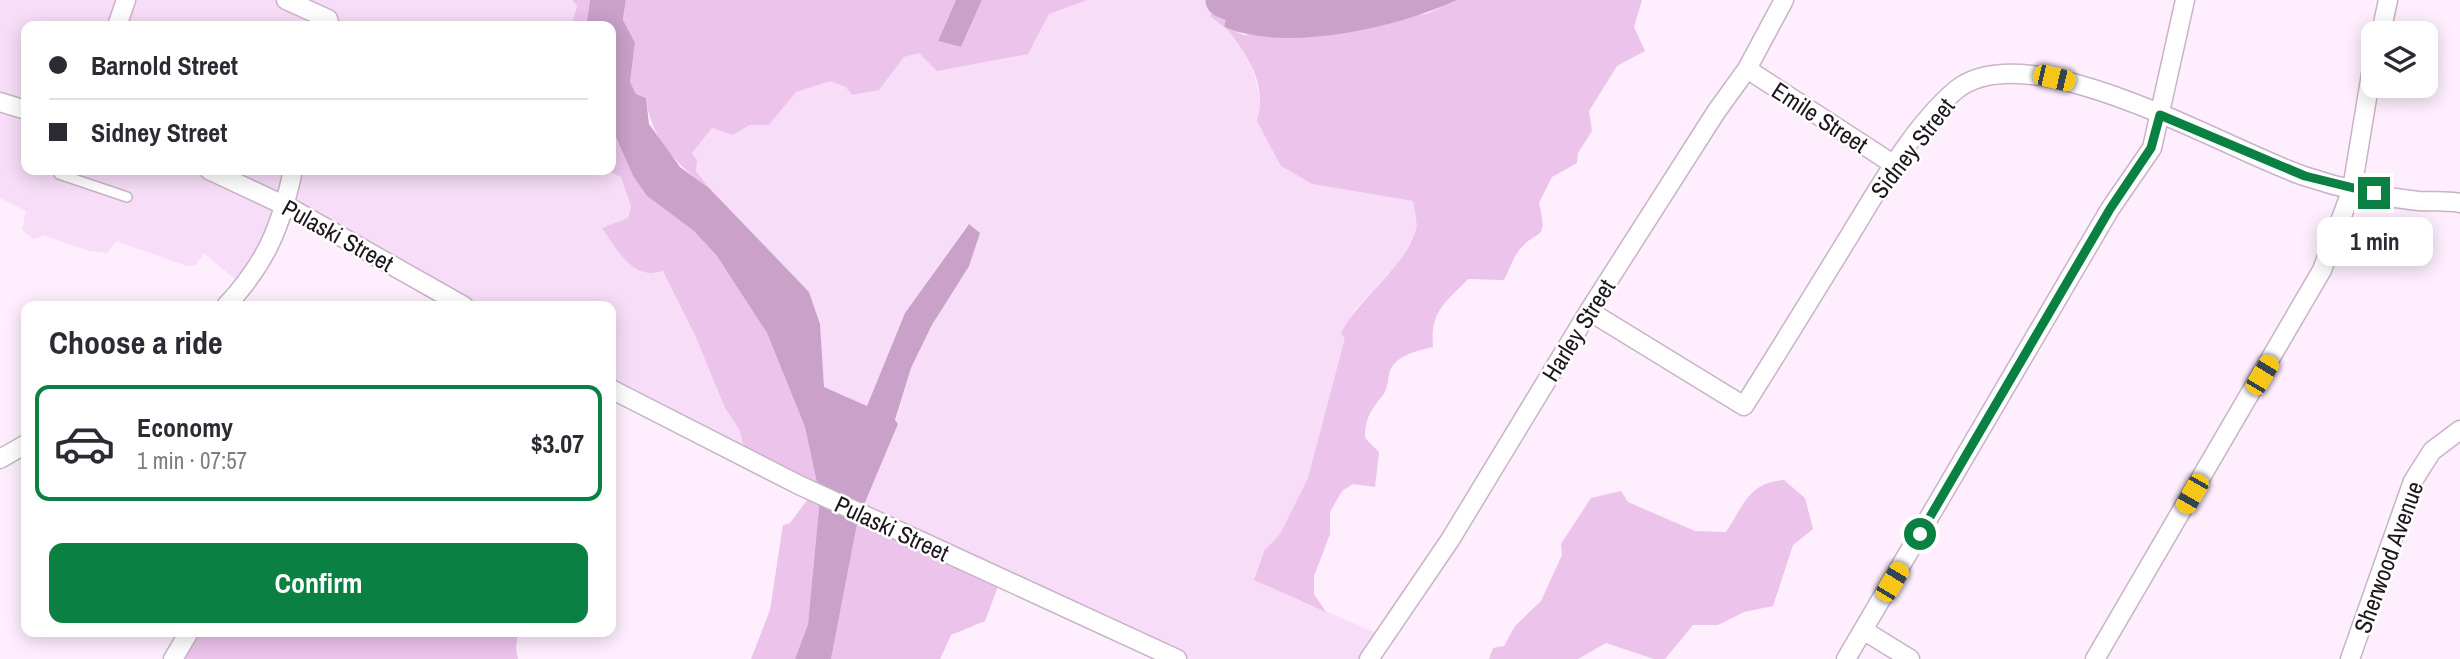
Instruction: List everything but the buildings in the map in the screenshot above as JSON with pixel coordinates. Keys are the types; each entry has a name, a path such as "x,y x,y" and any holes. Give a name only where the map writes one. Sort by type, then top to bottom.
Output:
{"street":[{"path":"119,21 126,0"},
{"path":"286,0 329,21"},
{"name":"Harley Street","path":"1369,659 1450,540 1589,311 1716,112 1747,69 1784,0"},
{"path":"1846,659 2110,209 2151,148 2185,0"},
{"path":"2384,21 2388,0"},
{"name":"Emile Street","path":"1747,69 1893,164"},
{"name":"Sidney Street","path":"1589,311 1744,406 1893,164 1957,90 1995,73 2036,74 2073,82 2283,167 2352,189 2417,201 2460,203"},
{"path":"2095,659 2303,304 2330,251 2352,189 2367,98"},
{"path":"0,102 21,108"},
{"name":"Pulaski Street","path":"220,175 285,206 455,301"},
{"path":"231,301 250,280 274,241 292,175"},
{"name":"Pulaski Street","path":"616,391 799,485 1177,659"},
{"name":"Sherwood Avenue","path":"2350,659 2413,481 2432,450 2460,429"},
{"path":"0,460 21,447"},
{"path":"1863,630 1910,659"},
{"path":"173,658 187,637"}],"lane":[{"path":"63,175 127,197"}],"shaded area":[{"path":"0,0 572,0 577,6 572,21 21,21 21,175 616,175 621,177 631,205 628,218 602,228 655,274 663,271 695,335 725,408 739,429 748,461 616,394 616,301 451,301 286,209 242,285 204,253 196,265 187,266 116,241 107,253 89,251 43,235 34,239 22,230 26,211 0,198"},
{"path":"572,0 956,0 938,41 961,47 982,0 1088,0 1049,14 1028,54 937,71 919,53 904,57 879,90 852,95 846,87 830,81 796,92 769,125 750,125 733,135 712,128 692,153 697,160 696,171 709,188 686,170 659,139 646,98 636,94 630,82 635,43 619,12 588,21 572,21 577,6"},
{"path":"956,0 982,0 961,47 938,41"},
{"path":"1088,0 1220,0 1210,16 1225,27 1249,55 1273,148 1281,166 1312,184 1413,201 1417,231 1396,266 1354,310 1308,478 1280,534 1264,551 1254,580 1383,636 1368,659 1174,659 858,519 898,424 892,419 896,420 911,368 980,233 968,224 905,313 867,406 824,387 820,324 809,292 708,190 696,171 697,160 692,153 712,128 733,135 750,125 769,125 796,92 830,80 846,87 879,90 904,57 919,53 928,59"},
{"path":"1220,0 1237,0 1228,11 1224,27 1210,16"},
{"path":"1237,0 1457,0 1404,20 1373,28 1341,34 1278,38 1224,27 1228,11"},
{"path":"1457,0 1642,0 1634,27 1645,51 1617,66 1589,111 1592,131 1578,153 1577,163 1552,177 1539,203 1542,229 1518,252 1504,280 1468,279 1441,308 1434,325 1433,347 1401,358 1392,368 1385,391 1366,425 1365,438 1379,452 1375,487 1353,484 1342,491 1330,512 1330,534 1314,576 1314,594 1326,612 1254,580 1264,551 1280,534 1308,478 1345,338 1341,333 1409,247 1416,230 1413,201 1312,184 1281,166 1257,121 1260,95 1254,71 1225,27 1244,35 1426,14"},
{"path":"595,5 619,12 635,43 630,82 636,94 646,98 649,124 680,167 709,188 809,292 820,324 824,387 867,406 905,313 969,224 980,233 969,266 932,325 911,368 895,420 898,424 858,519 831,659 795,659 808,624 820,497 805,427 767,333 717,256 694,231 647,196 633,176 616,137 616,21 590,21"},
{"path":"616,137 633,176 647,196 694,231 717,256 767,333 805,427 820,497 808,624 795,659 751,659 770,610 783,525 790,523 813,492 748,461 739,429 725,408 695,335 663,271 652,273 634,267 626,261 602,228 628,218 631,206 621,177 616,175"},
{"path":"1784,480 1805,498 1813,529 1793,545 1773,606 1744,612 1718,625 1693,625 1665,659 1654,659 1606,643 1578,659 1489,659 1493,648 1504,646 1515,626 1541,601 1562,555 1561,544 1591,498 1621,491 1628,502 1695,531 1726,532 1748,497 1762,486"},
{"path":"858,519 1000,581 985,621 951,635 940,659 831,659"},
{"path":"186,637 517,637 518,659 172,659"}],"waterway":[{"path":"605,21 608,0"},
{"path":"1223,0 1256,13 1356,0"}],"route":[{"path":"1920,534 2110,209 2151,148 2160,115 2305,176 2374,193"}]}
